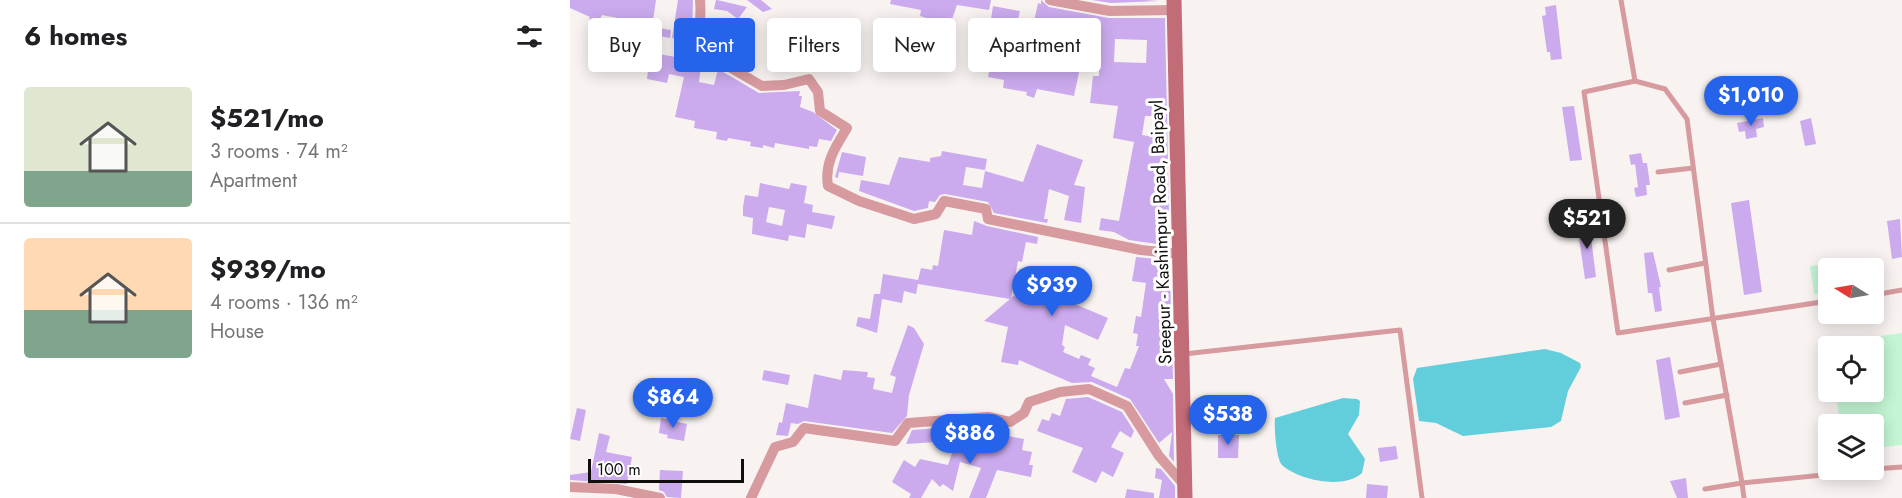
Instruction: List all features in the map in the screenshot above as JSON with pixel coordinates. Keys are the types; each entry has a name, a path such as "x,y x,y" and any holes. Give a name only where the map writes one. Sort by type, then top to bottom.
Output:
{"street":[{"path":"700,0 702,16 699,41 702,51 762,86 784,85 797,80 809,79 818,92 820,111 848,128 832,152 826,176 828,186 859,201 914,219 936,214 944,201 986,208 988,219 1141,250 1180,254"},
{"path":"1050,0 1110,11 1174,5"},
{"name":"Sreepur - Kashimpur Road, Baipayl","path":"1174,5 1188,494"},
{"path":"751,498 775,447 793,442 804,428 895,441 908,423 988,417 1010,422 1024,413 1029,402 1060,392 1089,389 1127,406 1159,456 1188,494"},
{"path":"570,487 600,487 660,498"}],"lane":[{"path":"1621,0 1635,81"},
{"path":"1744,498 1713,319 1687,119 1665,89 1635,81 1584,92 1618,333 1713,319 1818,303"},
{"path":"1658,172 1693,168"},
{"path":"1669,270 1706,262"},
{"path":"1884,293 1902,290"},
{"path":"1184,354 1400,330 1422,498"},
{"path":"1680,372 1721,364"},
{"path":"1685,403 1726,395"},
{"path":"1884,468 1902,466"},
{"path":"1705,489 1818,476"}],"green space":[{"path":"1818,265 1818,294 1814,294 1810,266"},
{"path":"1902,333 1902,445 1884,447 1884,414 1839,414 1837,402 1884,402 1884,336 1880,336"}],"water":[{"path":"1545,349 1561,353 1580,363 1581,367 1568,391 1561,421 1551,427 1463,436 1436,423 1419,421 1413,379 1417,368"},
{"path":"1343,398 1360,401 1359,415 1348,434 1365,459 1362,473 1344,481 1321,481 1299,475 1282,465 1277,450 1275,418"}],"building":[{"path":"570,0 656,0 653,18 618,18 602,15 600,18 590,18 570,8"},
{"path":"678,0 693,0 693,18 675,18"},
{"path":"716,0 747,7 739,18 727,11 714,9"},
{"path":"747,0 761,0 772,9 763,12"},
{"path":"891,0 991,0 989,10 957,5 952,18 927,18 920,16 921,10 890,4"},
{"path":"1041,0 1049,7 1109,18 1165,18 1169,216 1164,245 1129,240 1114,232 1099,230 1101,218 1119,221 1134,142 1113,138 1118,106 1090,103 1093,76 1099,76 1101,72 1101,18 1035,18 1038,3 1041,4","holes":["1115,39 1147,40 1146,63 1114,62","1145,116 1162,116 1161,138 1142,135"]},
{"path":"1092,0 1144,0 1159,1 1111,3"},
{"path":"1556,5 1562,59 1551,60 1550,52 1547,52 1542,16 1546,15 1545,7"},
{"path":"993,6 1020,11 1018,18 991,18"},
{"path":"662,29 671,30 670,38 662,37"},
{"path":"662,55 674,57 674,72 700,72 699,82 714,85 717,72 723,72 759,93 800,91 799,96 802,96 800,107 813,112 837,130 831,141 819,139 817,147 809,146 809,149 775,143 774,148 763,145 763,148 750,146 751,142 728,138 727,141 716,139 717,132 694,128 695,121 675,117 684,77 669,74 667,83 647,79 648,72 662,72"},
{"path":"989,72 1079,72 1074,96 1037,89 1034,98 1026,95 1027,92 1003,88 1004,80 988,77"},
{"path":"1574,106 1582,160 1570,161 1562,107"},
{"path":"1763,118 1764,127 1756,129 1757,137 1746,139 1745,131 1739,132 1737,123"},
{"path":"1811,118 1816,144 1805,146 1800,121"},
{"path":"1037,144 1083,160 1074,185 1085,187 1081,223 1064,220 1069,196 1049,189 1044,219 1048,219 1047,223 994,213 988,202 945,194 940,195 935,202 929,201 928,208 914,211 859,191 861,180 889,185 899,157 930,162 930,158 941,156 942,151 987,159 985,170 966,167 963,185 982,188 985,171 1023,182"},
{"path":"842,152 866,157 863,176 839,172 838,178 835,177"},
{"path":"1641,153 1643,163 1647,163 1650,185 1646,185 1647,195 1636,197 1634,188 1638,187 1635,164 1631,165 1629,155"},
{"path":"760,183 789,189 791,183 807,186 804,203 813,205 812,212 835,216 832,229 807,224 805,238 789,235 788,241 752,234 753,218 743,216 743,207 745,195 758,197","holes":["769,207 785,210 782,226 766,222"]},
{"path":"1749,200 1762,292 1744,295 1731,203"},
{"path":"1900,219 1902,257 1892,259 1887,221"},
{"path":"974,221 1038,237 1037,244 1026,242 1022,262 1018,261 1011,298 1013,296 1030,299 1039,271 1070,281 1063,299 1108,318 1098,340 1065,325 1062,345 1065,347 1063,352 1079,359 1081,355 1091,359 1088,365 1095,368 1091,376 1117,387 1125,368 1130,369 1139,346 1136,346 1138,334 1133,333 1136,316 1141,317 1146,283 1132,281 1136,257 1156,259 1155,266 1170,271 1171,318 1167,317 1163,340 1172,339 1173,379 1164,379 1173,394 1174,462 1169,456 1172,432 1159,443 1130,399 1092,382 1072,383 1019,360 1018,365 1001,362 1008,327 984,321 1010,299 918,284 916,294 904,291 902,303 882,299 877,333 856,326 858,317 870,319 874,294 880,294 883,274 918,280 921,268 932,270 933,265 938,266 944,230 972,235"},
{"path":"1589,222 1596,277 1585,279 1577,224"},
{"path":"1653,252 1661,287 1659,287 1662,311 1655,312 1652,293 1648,293 1644,253"},
{"path":"908,325 914,328 924,344 909,395 907,416 892,433 804,421 798,424 791,423 788,436 776,435 779,422 782,423 786,403 808,408 814,374 841,380 843,370 868,372 867,377 875,378 873,389 892,393 896,377 890,375"},
{"path":"1670,357 1680,417 1665,420 1656,360"},
{"path":"764,370 790,375 788,385 762,380"},
{"path":"1088,397 1122,412 1134,431 1131,438 1120,431 1111,447 1124,453 1113,477 1102,471 1096,483 1072,472 1083,448 1037,431 1042,419 1049,421 1052,413 1060,416 1066,399"},
{"path":"577,408 586,410 580,441 570,439"},
{"path":"1238,415 1252,415 1251,433 1238,433"},
{"path":"661,418 687,424 684,441 667,438 668,435 659,433"},
{"path":"986,425 1010,429 1008,436 1024,439 1022,450 1032,452 1029,465 1033,465 1031,477 997,470 986,498 969,498 981,468 960,462 953,491 943,484 940,487 932,479 921,498 909,498 911,494 892,482 904,460 915,467 920,459 948,465 955,444 978,450"},
{"path":"951,427 952,441 906,444 912,430"},
{"path":"599,433 610,436 606,452 632,457 627,484 570,480 570,475 591,472"},
{"path":"1218,435 1239,435 1238,458 1218,458"},
{"path":"1396,446 1398,459 1380,462 1378,448"},
{"path":"1156,468 1161,469 1175,486 1175,498 1159,498 1162,480 1155,478"},
{"path":"660,470 683,471 681,498 667,497 659,490"},
{"path":"1686,478 1688,498 1677,498 1670,481"},
{"path":"1367,484 1388,486 1387,498 1366,498"},
{"path":"1127,489 1154,493 1154,498 1125,498"}]}
